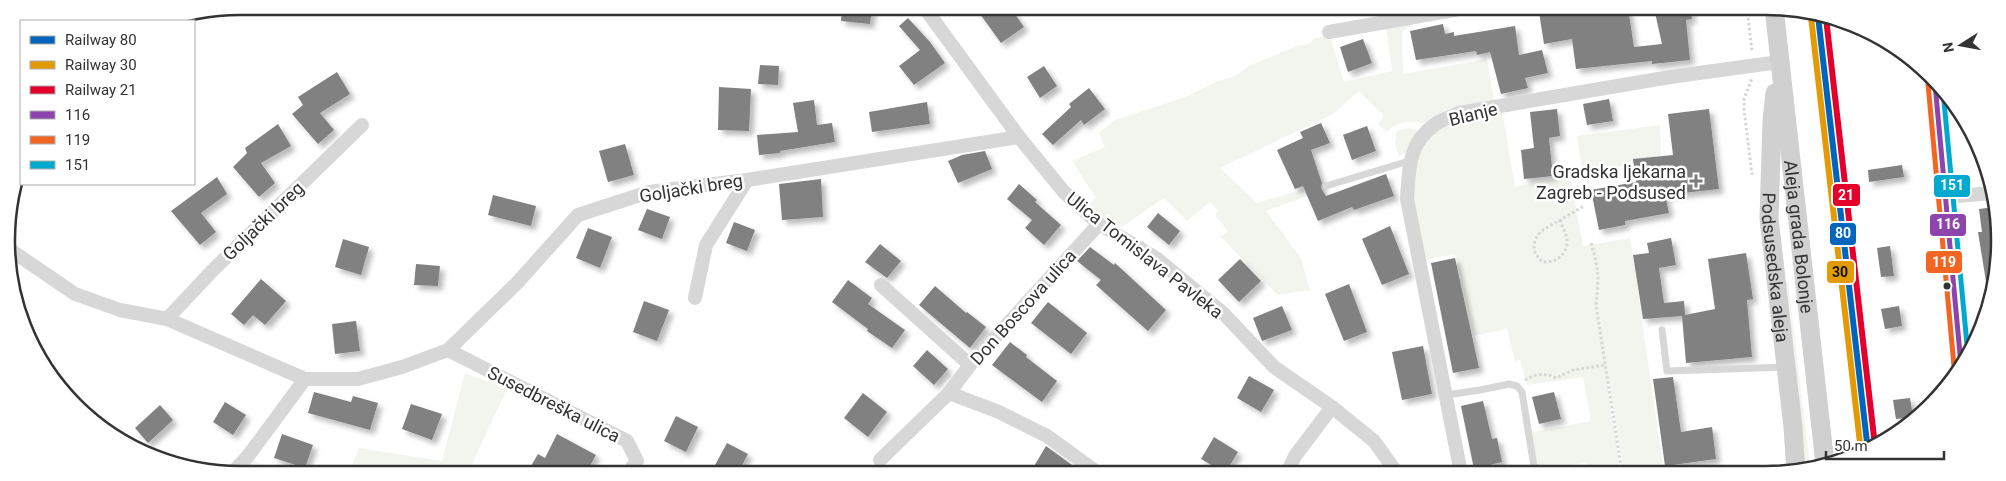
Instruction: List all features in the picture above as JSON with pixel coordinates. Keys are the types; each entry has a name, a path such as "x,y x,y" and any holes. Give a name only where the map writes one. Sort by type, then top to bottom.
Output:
{"main road":[{"name":"Aleja grada Bolonje","path":"1775,15 1824,458"},
{"name":"Podsusedska aleja","path":"1780,62 1772,121 1769,191 1772,254 1795,464"},
{"path":"1935,92 1960,355"}],"street":[{"name":"Ulica Tomislava Pavleka","path":"930,15 1018,137 1064,192 1099,224 1156,258 1224,314 1274,367 1332,407 1374,441 1392,466"},
{"path":"1329,32 1425,15"},
{"name":"Blanje","path":"1460,466 1407,199 1409,161 1418,142 1435,125 1459,114 1670,76 1780,62"},
{"name":"Goljački breg","path":"167,319 212,271 362,125"},
{"name":"Goljački breg","path":"15,253 75,294 120,310 167,319 304,379 358,379 402,367 448,350 517,283 578,215 649,192 747,180 1018,137"},
{"path":"695,298 706,245 747,180"},
{"path":"1946,197 1986,194"},
{"name":"Don Boscova ulica","path":"880,460 949,392 970,365 1099,224"},
{"path":"881,285 970,365"},
{"name":"Susedbreška ulica","path":"448,350 627,441 638,461 634,466"},
{"path":"239,466 248,456 304,379"},
{"path":"949,392 998,412 1046,436 1088,466"},
{"path":"1290,466 1295,456 1332,407"}],"lane":[{"path":"1326,186 1409,161"},
{"path":"1662,330 1667,371 1786,368"},
{"path":"1958,335 1970,335"},
{"path":"1446,395 1509,384 1518,386 1522,392 1534,466"}],"path":[{"path":"1748,15 1754,72 1744,99 1744,109 1752,178"},
{"path":"1560,220 1567,238 1566,249 1558,259 1552,262 1543,262 1535,254 1534,241 1543,230 1560,220 1584,206"},
{"path":"1591,243 1598,267 1599,282 1596,304 1621,466"},
{"path":"1518,386 1537,374 1550,374 1556,378 1573,370 1604,365"}],"shaded area":[{"path":"1410,23 1410,26 1403,31 1402,36 1403,74 1487,59 1494,101 1449,110 1424,124 1404,122 1386,132 1378,124 1384,116 1359,91 1333,114 1220,168 1257,203 1321,184 1324,190 1266,211 1301,258 1310,290 1278,295 1221,237 1228,231 1215,215 1219,211 1210,202 1187,221 1164,198 1122,227 1105,220 1084,207 1096,198 1072,161 1105,147 1099,133 1115,120 1183,98 1218,81 1233,77 1251,65 1297,46 1309,44 1315,38 1330,36 1344,82 1392,71 1386,27"},
{"path":"1502,111 1515,187 1570,176 1583,246 1630,238 1663,466 1623,466 1609,383 1607,384 1620,466 1587,466 1586,463 1537,466 1532,432 1591,421 1583,377 1527,385 1520,360 1515,361 1507,329 1474,336 1455,254 1424,260 1410,193 1416,159 1428,138 1438,129 1455,120"},
{"path":"1660,125 1661,156 1634,159 1634,163 1583,175 1577,136"},
{"path":"1409,128 1418,131 1405,153 1399,156 1395,144 1396,132"},
{"path":"1788,281 1809,462 1803,463 1785,282"},
{"path":"465,373 507,389 471,466 352,466 359,448 442,461"},
{"path":"252,460 266,466 247,466"}],"building":[{"path":"841,15 871,15 870,24 841,21"},
{"path":"981,15 1016,15 1024,27 1001,43"},
{"path":"1539,15 1629,15 1634,47 1662,44 1656,15 1691,15 1692,19 1686,20 1690,60 1652,64 1652,61 1576,69 1572,39 1544,44"},
{"path":"908,18 930,42 945,63 914,85 899,66 920,50 899,26"},
{"path":"1443,24 1445,34 1454,32 1454,36 1515,26 1519,55 1542,50 1548,73 1525,78 1528,88 1501,94 1490,52 1477,55 1476,51 1416,60 1410,31"},
{"path":"1363,39 1372,63 1348,72 1340,47"},
{"path":"760,65 779,66 778,85 758,84"},
{"path":"1044,66 1057,86 1040,98 1027,77"},
{"path":"337,72 350,94 320,113 334,130 318,144 292,114 303,105 298,97"},
{"path":"719,87 751,89 749,131 718,130"},
{"path":"1089,88 1105,109 1084,125 1081,120 1053,145 1042,134 1071,107 1069,104"},
{"path":"1609,99 1613,121 1587,125 1583,104"},
{"path":"814,100 817,125 832,123 835,142 780,151 780,153 759,155 757,135 798,132 793,103"},
{"path":"927,102 930,124 872,132 869,112"},
{"path":"1557,109 1560,136 1549,138 1553,176 1524,179 1521,150 1534,148 1530,112"},
{"path":"1709,109 1719,189 1665,195 1669,213 1625,221 1625,225 1599,230 1591,190 1636,182 1633,159 1673,155 1668,114"},
{"path":"1321,123 1330,143 1311,150 1322,183 1321,188 1326,196 1386,174 1394,196 1354,210 1352,207 1318,221 1303,186 1295,189 1277,150 1303,138 1300,132"},
{"path":"278,124 291,146 261,163 275,183 259,197 233,167 247,153 245,148"},
{"path":"1367,126 1376,151 1352,160 1343,135"},
{"path":"625,144 634,175 608,182 599,151"},
{"path":"985,151 992,169 958,183 948,161 962,155"},
{"path":"1902,165 1904,177 1869,182 1868,170"},
{"path":"217,177 227,194 201,213 216,232 200,245 171,211"},
{"path":"821,179 823,217 782,220 779,184"},
{"path":"1019,184 1037,200 1035,202 1061,225 1044,245 1025,228 1032,220 1007,199"},
{"path":"493,195 536,206 531,226 488,215"},
{"path":"1989,208 1991,226 1991,255 1987,285 1978,232 1982,232 1979,209"},
{"path":"647,209 670,217 662,239 638,230"},
{"path":"1158,213 1180,231 1169,245 1147,227"},
{"path":"734,222 755,230 747,251 726,243"},
{"path":"1390,226 1409,274 1382,285 1362,239"},
{"path":"588,228 612,237 600,268 576,258"},
{"path":"1671,238 1676,265 1659,268 1664,303 1684,301 1685,315 1715,309 1708,259 1746,253 1753,299 1747,300 1752,357 1686,363 1682,316 1643,319 1633,255 1649,253 1647,243"},
{"path":"343,239 369,247 361,275 335,267"},
{"path":"880,244 901,261 887,278 865,262"},
{"path":"1890,246 1894,276 1881,277 1877,248"},
{"path":"1090,247 1114,265 1115,263 1166,310 1148,331 1096,285 1101,280 1077,261"},
{"path":"1455,258 1479,368 1453,373 1431,263"},
{"path":"1240,259 1261,281 1239,302 1218,280"},
{"path":"416,264 440,266 438,286 414,285"},
{"path":"261,279 286,301 265,325 253,315 244,325 231,314"},
{"path":"848,280 872,298 868,304 905,330 892,348 867,331 868,329 832,302"},
{"path":"1349,284 1367,332 1344,341 1325,294"},
{"path":"935,286 966,313 986,327 970,348 919,305"},
{"path":"644,301 669,310 657,341 633,332"},
{"path":"1048,302 1087,333 1071,354 1031,323"},
{"path":"1282,306 1292,330 1262,341 1253,318"},
{"path":"1899,306 1902,326 1885,329 1881,309"},
{"path":"356,321 360,351 335,354 332,324"},
{"path":"1010,342 1057,381 1042,402 992,365"},
{"path":"1423,346 1432,394 1402,400 1392,352"},
{"path":"927,350 948,369 934,385 913,366"},
{"path":"1249,376 1274,390 1261,412 1237,398"},
{"path":"1673,377 1681,432 1712,427 1716,459 1665,466 1653,379"},
{"path":"314,392 351,402 353,396 378,403 370,430 308,413"},
{"path":"1554,392 1561,419 1539,424 1532,397"},
{"path":"863,393 887,412 868,437 844,418"},
{"path":"1910,398 1912,412 1904,418 1896,419 1893,400"},
{"path":"1483,401 1492,439 1497,438 1502,462 1486,466 1473,466 1461,406"},
{"path":"225,402 246,415 233,435 213,422"},
{"path":"411,404 442,414 432,440 402,429"},
{"path":"160,405 173,420 148,443 135,428"},
{"path":"676,416 698,427 686,452 664,441"},
{"path":"282,434 313,445 306,466 299,466 274,458"},
{"path":"557,434 596,455 590,466 531,466 538,454 545,458"},
{"path":"1214,437 1238,452 1229,466 1213,466 1201,459"},
{"path":"727,443 748,454 742,466 715,466"},
{"path":"1046,446 1073,466 1034,466"}],"rail line":[{"name":"30","path":"1811,20 1860,445"},
{"name":"80","path":"1819,22 1867,442"},
{"name":"21","path":"1827,24 1874,438"}],"transit line":[{"name":"119","path":"1928,84 1954,365"},
{"name":"116","path":"1936,93 1960,355"},
{"name":"151","path":"1944,103 1967,342"}],"place":[{"name":"Gradska ljekarna Zagreb - Podsused","path":"1696,181"}]}
